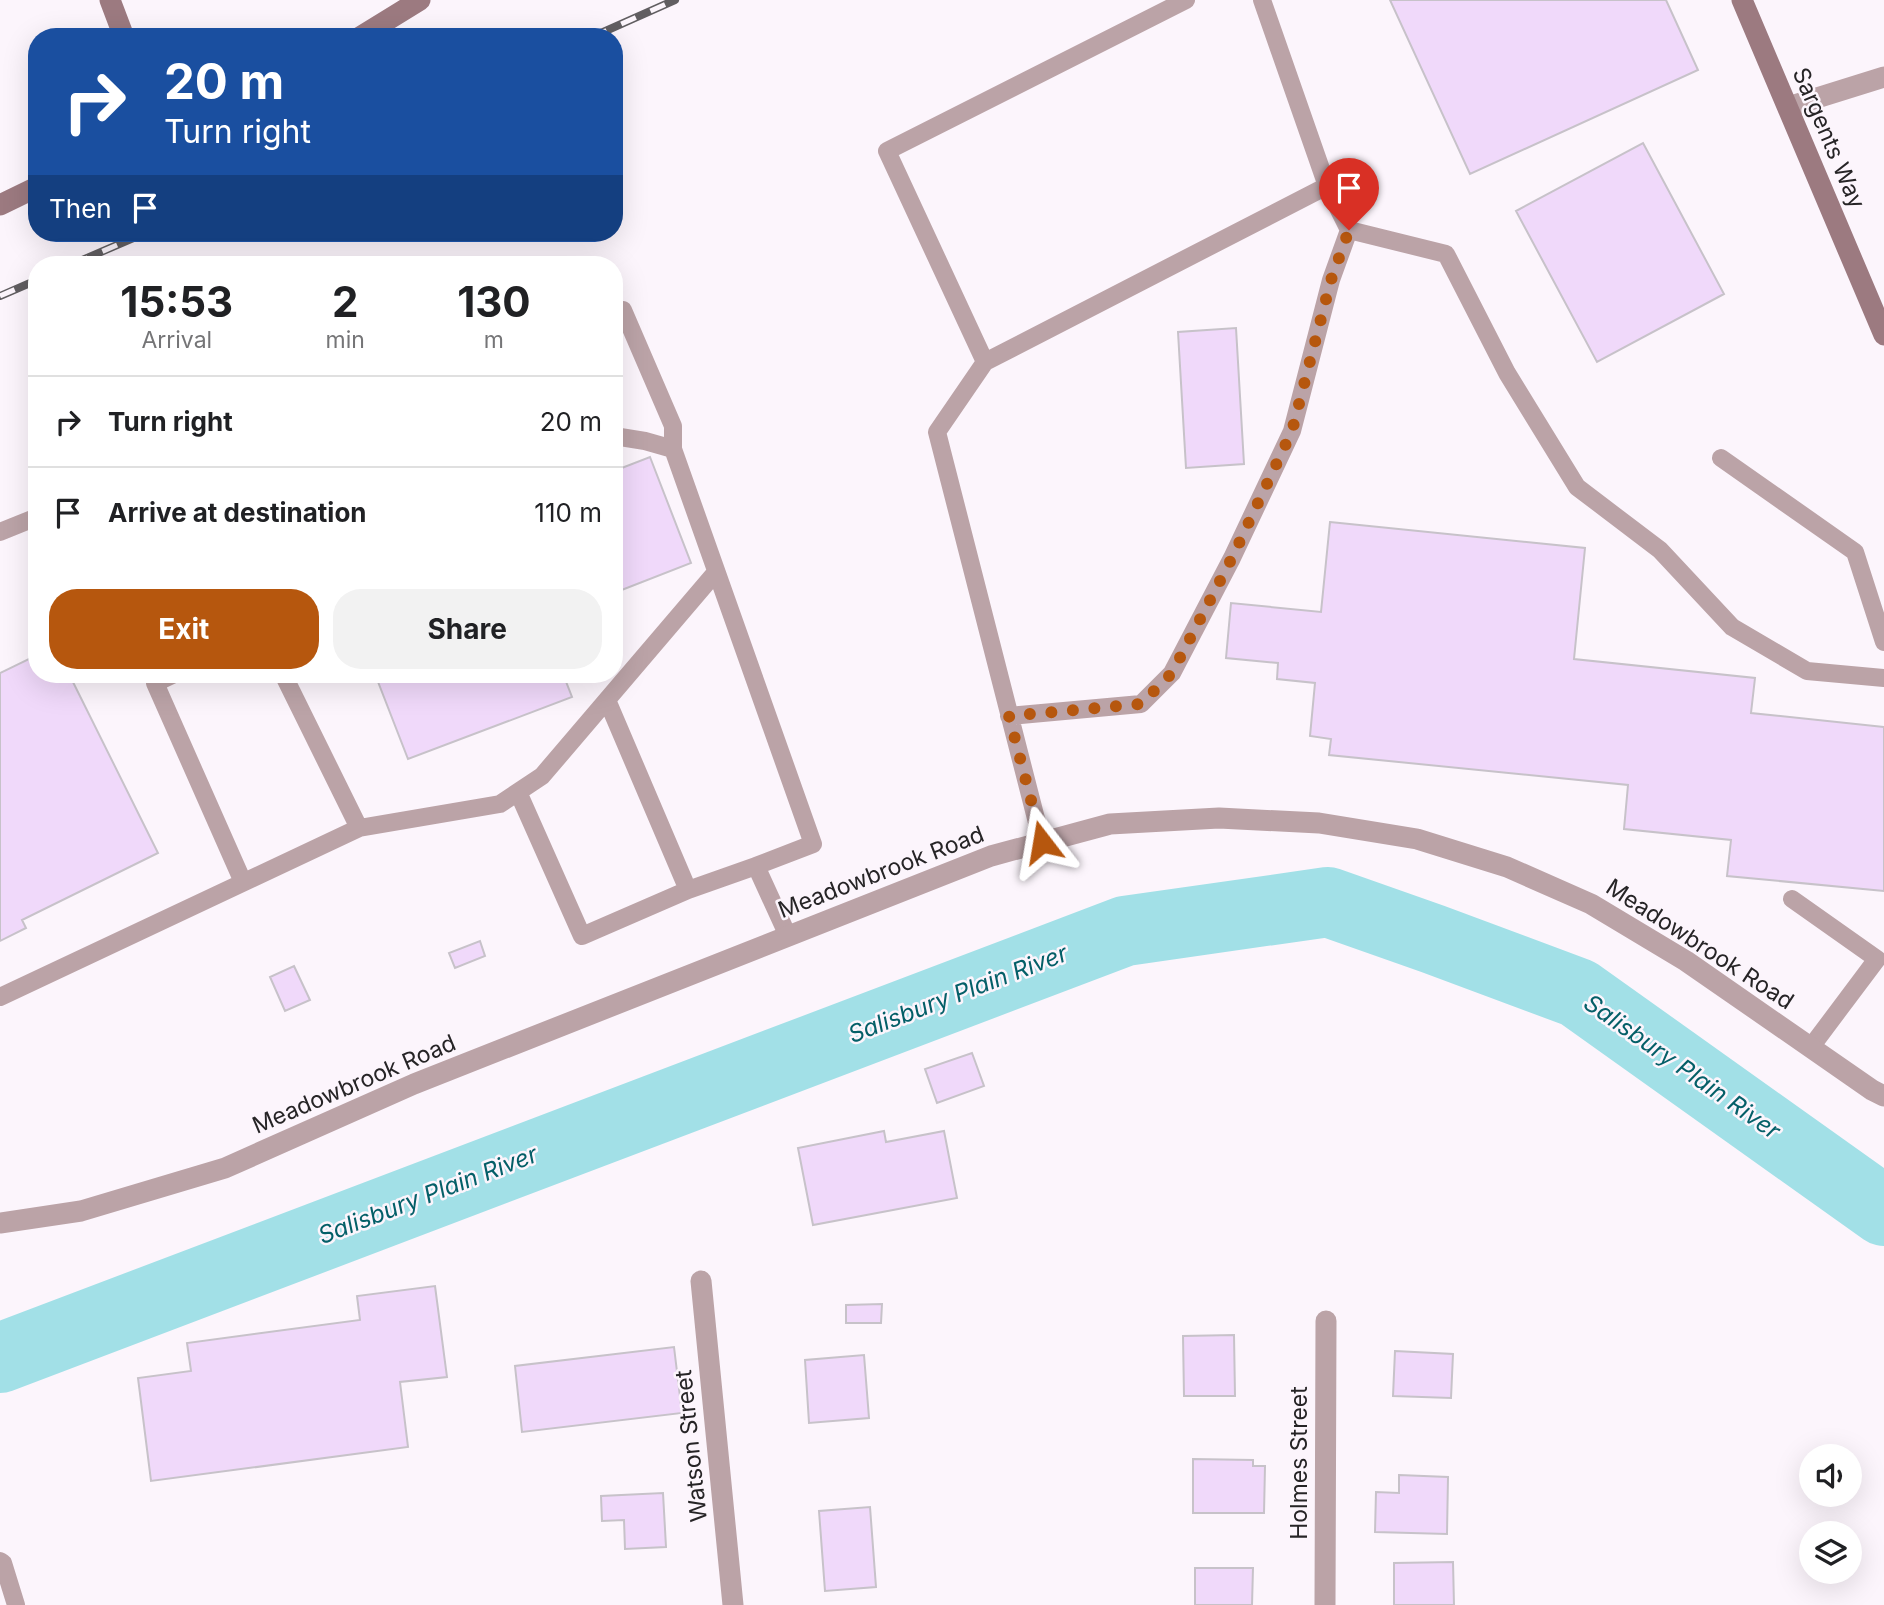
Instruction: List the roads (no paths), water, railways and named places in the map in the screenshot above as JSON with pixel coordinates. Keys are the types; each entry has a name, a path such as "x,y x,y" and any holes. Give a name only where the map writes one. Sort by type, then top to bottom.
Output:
{"main road":[{"path":"110,0 121,28"},
{"path":"375,28 420,0"},
{"name":"Sargents Way","path":"1742,0 1884,335"},
{"path":"0,205 28,191"}],"street":[{"path":"1787,107 1884,77"},
{"name":"Meadowbrook Road","path":"0,1223 81,1211 225,1168 414,1084 991,856 1110,824 1219,818 1319,823 1417,839 1507,867 1591,904 1686,961 1884,1096"},
{"name":"Watson Street","path":"701,1281 733,1605"},
{"name":"Holmes Street","path":"1325,1605 1326,1321"}],"lane":[{"path":"985,362 887,151 1186,0"},
{"path":"1009,716 1141,704 1172,673 1232,558 1292,431 1331,280 1349,230 1327,186 1262,0"},
{"path":"1042,842 937,432 985,362 1327,186"},
{"path":"1349,230 1446,254 1507,373 1577,487 1660,550 1732,627 1807,671 1884,678"},
{"path":"518,792 582,936 688,890 813,844 673,449 673,426 623,310"},
{"path":"623,437 673,449"},
{"path":"1721,458 1855,552 1884,642"},
{"path":"0,532 28,521"},
{"path":"623,682 716,572"},
{"path":"155,683 243,882"},
{"path":"287,683 359,828"},
{"path":"0,998 359,828 500,804 542,776 622,683"},
{"path":"607,701 688,890"},
{"path":"756,866 788,936"},
{"path":"1792,899 1880,957 1811,1047"},
{"path":"0,1562 4,1563 16,1605"}],"waterway":[{"name":"Salisbury Plain River","path":"0,1358 1125,931 1328,902 1578,993 1884,1211"}],"railway":[{"path":"612,28 675,0"},
{"path":"92,256 124,242"},
{"path":"0,296 28,284"}]}
